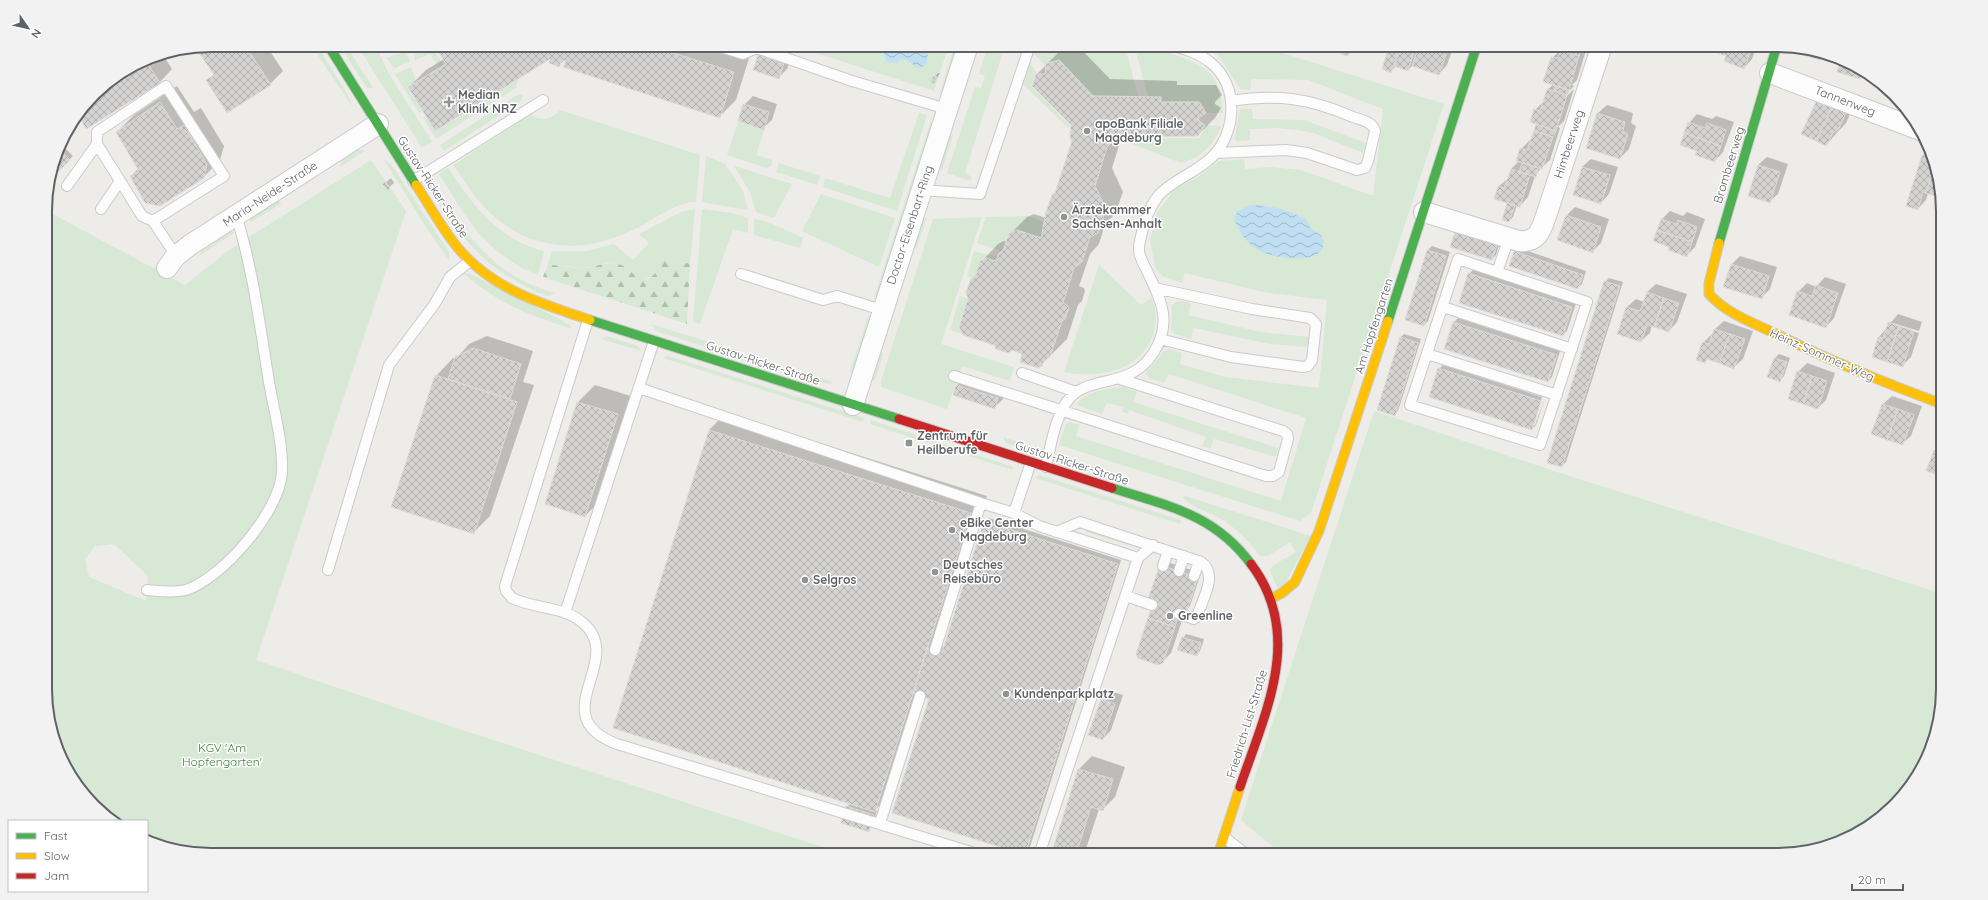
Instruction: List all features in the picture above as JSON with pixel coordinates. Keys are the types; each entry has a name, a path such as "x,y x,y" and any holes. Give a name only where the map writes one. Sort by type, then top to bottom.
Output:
{"street":[{"name":"Gustav-Ricker-Straße","path":"332,52 449,237 470,261 494,280 517,294 535,302 588,320 1189,513 1207,522 1228,537 1241,550 1255,568 1270,599"},
{"name":"Doctor-Eisenbart-Ring","path":"853,405 920,190 966,52"},
{"name":"Am Hopfengarten","path":"1270,599 1282,593 1295,582 1319,531 1475,52"},
{"name":"Himbeerweg","path":"1509,238 1523,241 1532,240 1539,233 1546,216 1600,52"},
{"name":"Brombeerweg","path":"1709,294 1709,282 1713,262 1775,52"},
{"name":"Tannenweg","path":"1770,73 1912,127"},
{"name":"Maria-Neide-Straße","path":"171,262 236,215 378,124"},
{"path":"1424,212 1509,238"},
{"name":"Heinz-Sommer-Weg","path":"1709,294 1722,306 1796,345 1872,378 1936,402"},
{"name":"Friedrich-List-Straße","path":"1220,848 1276,676 1279,654 1278,632 1270,599"}],"lane":[{"path":"736,52 742,54 747,52"},
{"path":"769,52 852,81 947,109"},
{"path":"920,190 980,194 1028,52"},
{"path":"1046,467 1062,411 1069,399 1076,392 1085,388 1120,379 1134,372 1153,354 1160,339 1164,319 1161,302 1155,288 1143,271 1139,256 1139,242 1154,203 1170,184 1202,166 1216,153 1230,127 1231,101 1225,81 1212,64 1198,54 1192,52"},
{"path":"153,221 224,176 166,86 97,132 97,144 142,216 153,221 171,262"},
{"path":"1216,153 1286,150 1307,154 1358,170 1365,168 1368,162 1375,131 1370,124 1329,107 1304,100 1277,98 1231,101"},
{"path":"413,181 543,100"},
{"path":"67,186 97,144"},
{"path":"101,209 120,181"},
{"path":"147,590 166,592 184,590 201,583 222,568 242,546 269,510 280,482 281,460 274,408 242,231 236,215"},
{"path":"1497,272 1509,238"},
{"path":"1458,259 1497,272 1587,302 1540,445 1410,405 1458,259"},
{"path":"328,570 388,365 434,305 450,277 470,261"},
{"path":"741,274 823,300 837,296 882,310"},
{"path":"1155,288 1252,309 1310,318 1316,324 1312,360 1308,366 1302,367 1231,357 1160,339"},
{"path":"1443,307 1572,349"},
{"path":"588,320 505,586 508,595 514,599 565,613 583,623 592,632 596,642 597,652 584,704 584,712 589,726 601,737 617,744 959,848"},
{"path":"565,613 654,341"},
{"path":"1427,354 1557,395"},
{"path":"1022,373 1076,392"},
{"path":"954,376 1266,476 1273,476 1279,472 1288,439 1287,434 1283,431 1120,379"},
{"path":"639,388 981,503 1014,512 1039,526 1138,558"},
{"path":"1014,512 1031,462"},
{"path":"935,650 981,503"},
{"path":"1056,532 1080,522 1199,561 1207,568 1209,580 1196,617 1193,619 1181,613"},
{"path":"1041,848 1138,558 1153,545"},
{"path":"1163,566 1168,551"},
{"path":"1179,571 1184,556"},
{"path":"1194,576 1199,561"},
{"path":"1126,596 1151,603"},
{"path":"880,823 920,696"},
{"path":"1224,837 1238,848"}],"green space":[{"path":"316,52 321,52 346,92 354,109"},
{"path":"344,52 350,52 373,88 367,88"},
{"path":"361,52 378,52 389,74 432,142 422,148"},
{"path":"406,52 410,62 394,68 386,58"},
{"path":"413,52 435,52 443,64 439,67 430,54 415,60"},
{"path":"813,52 947,52 934,91"},
{"path":"952,52 956,52 945,91 940,93"},
{"path":"986,52 1003,52 965,173 972,177 970,181 947,173 975,87 981,88 985,76 979,74"},
{"path":"1032,52 1127,52 1138,96 1093,95 1059,59 1044,64"},
{"path":"1136,52 1167,52 1195,63 1210,73 1219,89 1223,113 1207,113 1200,101 1162,101 1161,97 1148,96"},
{"path":"1214,52 1279,52 1444,104 1311,513 1300,521 1059,445 1066,424 1070,422 1079,425 1076,436 1281,501 1306,418 1169,374 1164,383 1149,378 1146,373 1165,350 1168,349 1182,353 1180,364 1225,377 1319,388 1327,300 1263,292 1185,273 1182,283 1162,276 1155,267 1150,240 1157,213 1174,190 1199,176 1219,161 1244,159 1245,169 1269,167 1301,170 1373,196 1383,109 1308,80 1251,79 1250,90 1240,89 1221,59"},
{"path":"1029,62 1036,72 1031,86 1070,126 1068,128 1022,83"},
{"path":"411,67 416,81 407,87 422,111 419,113 395,74"},
{"path":"518,80 516,88 436,139 423,118 425,117 435,132"},
{"path":"519,94 523,95 521,101 444,151 440,145"},
{"path":"1240,109 1252,109 1253,119 1304,120 1366,143 1363,153 1313,133 1277,128 1250,129 1250,140 1237,141 1235,138"},
{"path":"560,110 700,155 696,202 672,208 635,229 614,238 593,243 572,246 552,244 533,239 514,231 496,218 480,202 469,189 453,165 531,115 542,119 554,116"},
{"path":"919,113 927,115 897,211 823,187 825,178 890,198"},
{"path":"931,120 933,125 878,295 874,298"},
{"path":"738,122 764,130 756,155 772,160 772,165 767,168 727,155"},
{"path":"1207,125 1221,126 1211,145 1195,158 1181,163 1117,138 1199,138"},
{"path":"953,135 942,171 938,165 946,139"},
{"path":"403,136 421,165 413,162 401,143"},
{"path":"359,150 366,150 340,167 341,159"},
{"path":"706,156 725,164 743,191 748,210 702,202"},
{"path":"383,158 393,167 449,252 449,260 426,227"},
{"name":"KGV 'Am Hopfengarten'","path":"371,160 406,211 256,660 447,725 825,848 201,848 170,843 150,836 148,835 148,820 122,820 106,808 85,786 68,759 57,730 52,699 52,214 185,285 232,248","holes":["114,544 148,576 146,601 89,577 85,559 95,546"]},
{"path":"779,163 820,176 817,185 776,172"},
{"path":"734,166 792,184 774,218 756,212 750,192"},
{"path":"448,168 477,208 500,230 513,239 544,251 538,275 520,267 505,257 491,246 480,234 459,206 439,174"},
{"path":"430,180 468,234 496,263 513,275 533,285 555,293 547,296 526,286 507,276 478,253 453,224 429,187"},
{"path":"821,194 895,218 879,267 802,231"},
{"path":"276,200 282,203 250,223 250,216"},
{"path":"695,209 690,264 670,258 666,259 656,274 642,280 618,264 611,262 584,268 548,264 552,251 587,251 614,244 633,260 649,243 639,234 681,212"},
{"path":"702,209 732,213 748,218 748,233 733,229 700,324 693,322"},
{"path":"1029,216 1043,222 1041,237 1016,230 1009,233 1001,251 977,243 986,217"},
{"path":"927,217 916,250 913,244 920,221"},
{"path":"982,217 941,344 1014,367 1010,381 962,366 947,409 881,387 881,381 933,219"},
{"path":"754,219 768,222 803,238 800,248 754,235"},
{"path":"229,229 234,233 200,255 202,246"},
{"path":"974,251 998,257 996,261 986,257 980,261 975,277 972,278 967,276"},
{"path":"670,258 690,264 687,324 543,277 548,264 585,268 614,263 626,267 639,278 646,279 653,275 663,262"},
{"path":"1099,265 1141,305 1151,298 1156,314 1154,331 1149,345 1140,355 1130,363 1118,369 1105,373 1091,374 1064,372"},
{"path":"463,273 471,274 569,324 572,329 514,307 489,293"},
{"path":"960,296 968,299 958,327 962,334 950,330"},
{"path":"1182,301 1191,303 1188,315 1261,332 1309,337 1307,347 1270,344 1194,328 1191,339 1175,334 1171,330 1171,306 1176,302"},
{"path":"869,314 871,320 852,374 850,371"},
{"path":"651,324 734,350 728,354 656,331"},
{"path":"607,336 638,346 641,351 601,339"},
{"path":"884,352 875,380 873,381 874,365 878,355"},
{"path":"668,356 864,418 863,422 663,358"},
{"path":"804,372 832,382 831,384 807,379"},
{"path":"1124,387 1137,392 1133,402 1278,448 1276,457 1214,439 1210,449 1202,446 1206,437 1129,410 1128,414 1122,412 1124,407 1107,403 1102,414 1076,405 1085,396 1091,393 1105,389"},
{"path":"1374,411 1563,474 1936,592 1936,699 1931,730 1924,750 1915,768 1903,786 1882,808 1856,827 1828,840 1787,848 1275,848 1241,820"},
{"path":"871,420 1013,467 1012,470 870,424"},
{"path":"1003,437 1037,448 1031,451 1006,443"},
{"path":"1056,454 1095,467 1088,471 1059,460"},
{"path":"1039,475 1181,520 1180,524 1035,478"},
{"path":"1182,495 1311,536 1280,593 1270,571 1272,566 1296,552 1290,542 1268,556 1260,556 1251,544 1234,528 1216,516 1192,505"},
{"path":"1086,528 1142,547 1142,549 1086,532"}],"water":[{"path":"885,52 928,53 927,63 921,67 916,67 905,59 901,59 896,63 888,62 884,54"},
{"path":"1251,205 1280,209 1301,216 1307,220 1312,229 1321,235 1323,240 1322,249 1317,254 1308,258 1285,258 1274,256 1258,250 1243,236 1234,218 1238,211"}],"building":[{"path":"199,52 250,52 271,85 227,113 206,80 214,75"},
{"name":"Median Klinik NRZ","path":"438,52 670,52 734,72 720,118 563,67 566,61 562,60 559,67 549,63 550,59 435,131 408,87 446,64"},
{"path":"1342,52 1349,52 1348,56 1341,54"},
{"path":"1384,52 1399,52 1391,73 1382,69 1387,53"},
{"path":"1399,52 1414,52 1408,71 1394,66"},
{"path":"1417,52 1447,52 1439,75 1412,66"},
{"path":"1560,52 1567,52 1579,56 1569,90 1543,82 1551,57 1558,58"},
{"path":"1567,52 1580,52 1579,56"},
{"path":"1715,52 1750,53 1744,69 1724,61 1726,56"},
{"path":"1797,53 1818,57 1821,58 1820,60"},
{"path":"758,55 784,63 779,79 753,70"},
{"path":"1059,60 1093,96 1161,97 1161,102 1199,102 1206,113 1198,118 1199,121 1205,125 1198,136 1117,137 1107,147 1095,186 1106,209 1098,233 1090,237 1082,262 1074,268 1063,303 1069,308 1065,319 1062,321 1050,357 1044,361 1042,366 1038,368 1020,362 1022,354 1012,350 1008,353 996,349 994,345 963,335 959,327 968,299 966,292 971,279 975,277 980,261 986,258 996,261 999,253 1003,251 1009,233 1017,230 1041,238 1046,212 1052,195 1055,193 1072,141 1070,138 1071,125 1032,86 1036,74 1046,73 1045,64"},
{"path":"149,65 160,83 86,129 81,120 92,106 114,85 132,73"},
{"path":"1839,65 1861,76 1860,79 1837,72"},
{"path":"933,76 937,77 934,84 930,82"},
{"path":"1555,86 1569,90 1567,95 1554,91"},
{"path":"1547,89 1567,95 1556,131 1530,122 1534,109 1540,111"},
{"path":"1817,100 1832,107 1816,141 1801,134"},
{"path":"160,102 177,129 184,125 207,164 204,178 160,206 145,203 130,176 139,171 116,132"},
{"path":"743,104 769,112 764,130 738,121"},
{"path":"1832,107 1846,113 1837,133 1834,131 1826,146 1816,141"},
{"path":"1597,113 1625,122 1623,131 1628,134 1620,159 1586,148"},
{"path":"1688,122 1705,128 1707,123 1726,130 1721,146 1684,133"},
{"path":"1536,124 1556,131 1553,137 1534,131"},
{"path":"1534,131 1553,137 1542,169 1516,161 1520,148 1527,150"},
{"path":"1684,133 1721,146 1715,162 1695,155 1697,151 1680,145"},
{"path":"63,153 70,160 56,174"},
{"path":"1922,155 1926,156 1932,175 1926,193 1923,192 1918,210 1906,206"},
{"path":"1522,163 1538,168 1536,177 1519,172"},
{"path":"1758,165 1780,172 1770,203 1748,196"},
{"path":"1582,167 1610,175 1601,204 1573,195"},
{"path":"1511,169 1530,175 1520,207 1494,199 1498,186 1504,188"},
{"path":"1932,175 1936,196 1926,193"},
{"path":"386,182 390,188 387,190 382,184"},
{"path":"1507,203 1515,205 1509,222 1502,220"},
{"path":"1566,215 1601,227 1593,253 1557,240"},
{"path":"1661,219 1676,224 1678,220 1697,227 1692,242 1657,230"},
{"path":"1657,230 1692,242 1687,257 1668,250 1669,247 1653,241"},
{"path":"1455,232 1497,245 1492,260 1450,247"},
{"path":"1427,250 1446,256 1424,326 1405,320"},
{"path":"1514,251 1583,275 1578,289 1509,266"},
{"path":"1731,264 1769,276 1762,299 1723,287"},
{"path":"1468,273 1572,307 1563,336 1459,303"},
{"path":"1604,281 1620,286 1562,467 1547,463"},
{"path":"1816,285 1838,293 1826,328 1789,315 1797,291 1812,296"},
{"path":"1647,292 1664,298 1654,327 1647,325 1641,342 1617,334 1626,307 1640,311"},
{"path":"1664,298 1679,303 1669,332 1654,327"},
{"path":"1453,322 1557,355 1548,382 1444,349"},
{"path":"1888,322 1899,326 1887,362 1872,357 1878,337 1883,338"},
{"path":"1899,326 1914,331 1903,367 1887,362"},
{"path":"1714,329 1730,334 1719,363 1707,359 1705,363 1696,360 1702,342 1709,344"},
{"path":"1730,334 1745,339 1734,369 1719,363"},
{"path":"1400,337 1418,343 1395,416 1377,410"},
{"path":"473,348 521,364 510,399 448,379 455,357"},
{"path":"1774,358 1787,362 1780,382 1767,377"},
{"path":"1438,368 1541,401 1532,430 1429,397"},
{"path":"1797,371 1812,376 1803,404 1788,399"},
{"path":"435,375 517,402 474,534 391,507"},
{"path":"1812,376 1827,381 1818,409 1803,404"},
{"path":"956,385 998,398 995,409 953,395"},
{"path":"577,402 618,414 585,517 545,504"},
{"path":"1882,404 1898,409 1887,440 1871,434"},
{"path":"1898,409 1914,415 1903,445 1887,440"},
{"name":"Selgros","path":"709,430 971,513 875,812 613,728"},
{"path":"1934,450 1936,451 1936,474 1926,471"},
{"name":"Kundenparkplatz","path":"984,521 1118,564 1027,848 1003,848 892,813 929,699 913,693 927,648 942,652"},
{"path":"1160,565 1198,577 1187,611 1180,609 1175,627 1148,618 1154,601 1148,599"},
{"path":"1148,618 1175,627 1163,663 1158,665 1138,658 1136,654"},
{"path":"1182,637 1201,643 1197,656 1177,650"},
{"path":"1101,699 1115,704 1103,740 1088,735"},
{"path":"1078,769 1113,779 1103,811 1091,807 1078,848 1053,848"},
{"path":"846,806 874,815 869,832 841,823"}],"traffic: fast":[{"path":"332,52 416,185"},
{"path":"1388,321 1475,52"},
{"path":"1719,243 1775,52"},
{"path":"590,320 899,419"},
{"path":"1112,488 1171,507 1206,523 1237,547 1251,564"}],"traffic: slow":[{"path":"416,185 452,241 471,262 486,274 502,285 536,301 590,320"},
{"path":"1719,243 1709,283 1709,294 1723,307 1748,321 1815,353 1936,402"},
{"path":"1270,599 1282,593 1295,582 1319,531 1388,321"},
{"path":"1220,848 1240,787"}],"traffic: jam":[{"path":"899,419 1112,488"},
{"path":"1240,787 1269,703 1275,674 1278,646 1276,618 1267,591 1251,564"}],"place":[{"name":"Median Klinik NRZ","path":"449,102"},
{"name":"apoBank Filiale Magdeburg","path":"1087,131"},
{"name":"Ärztekammer Sachsen-Anhalt","path":"1064,217"},
{"name":"Zentrum für Heilberufe","path":"909,443"},
{"name":"eBike Center Magdeburg","path":"952,530"},
{"name":"Deutsches Reisebüro","path":"935,572"},
{"name":"Selgros","path":"805,580"},
{"name":"Greenline","path":"1170,616"},
{"name":"Kundenparkplatz","path":"1006,694"}]}
